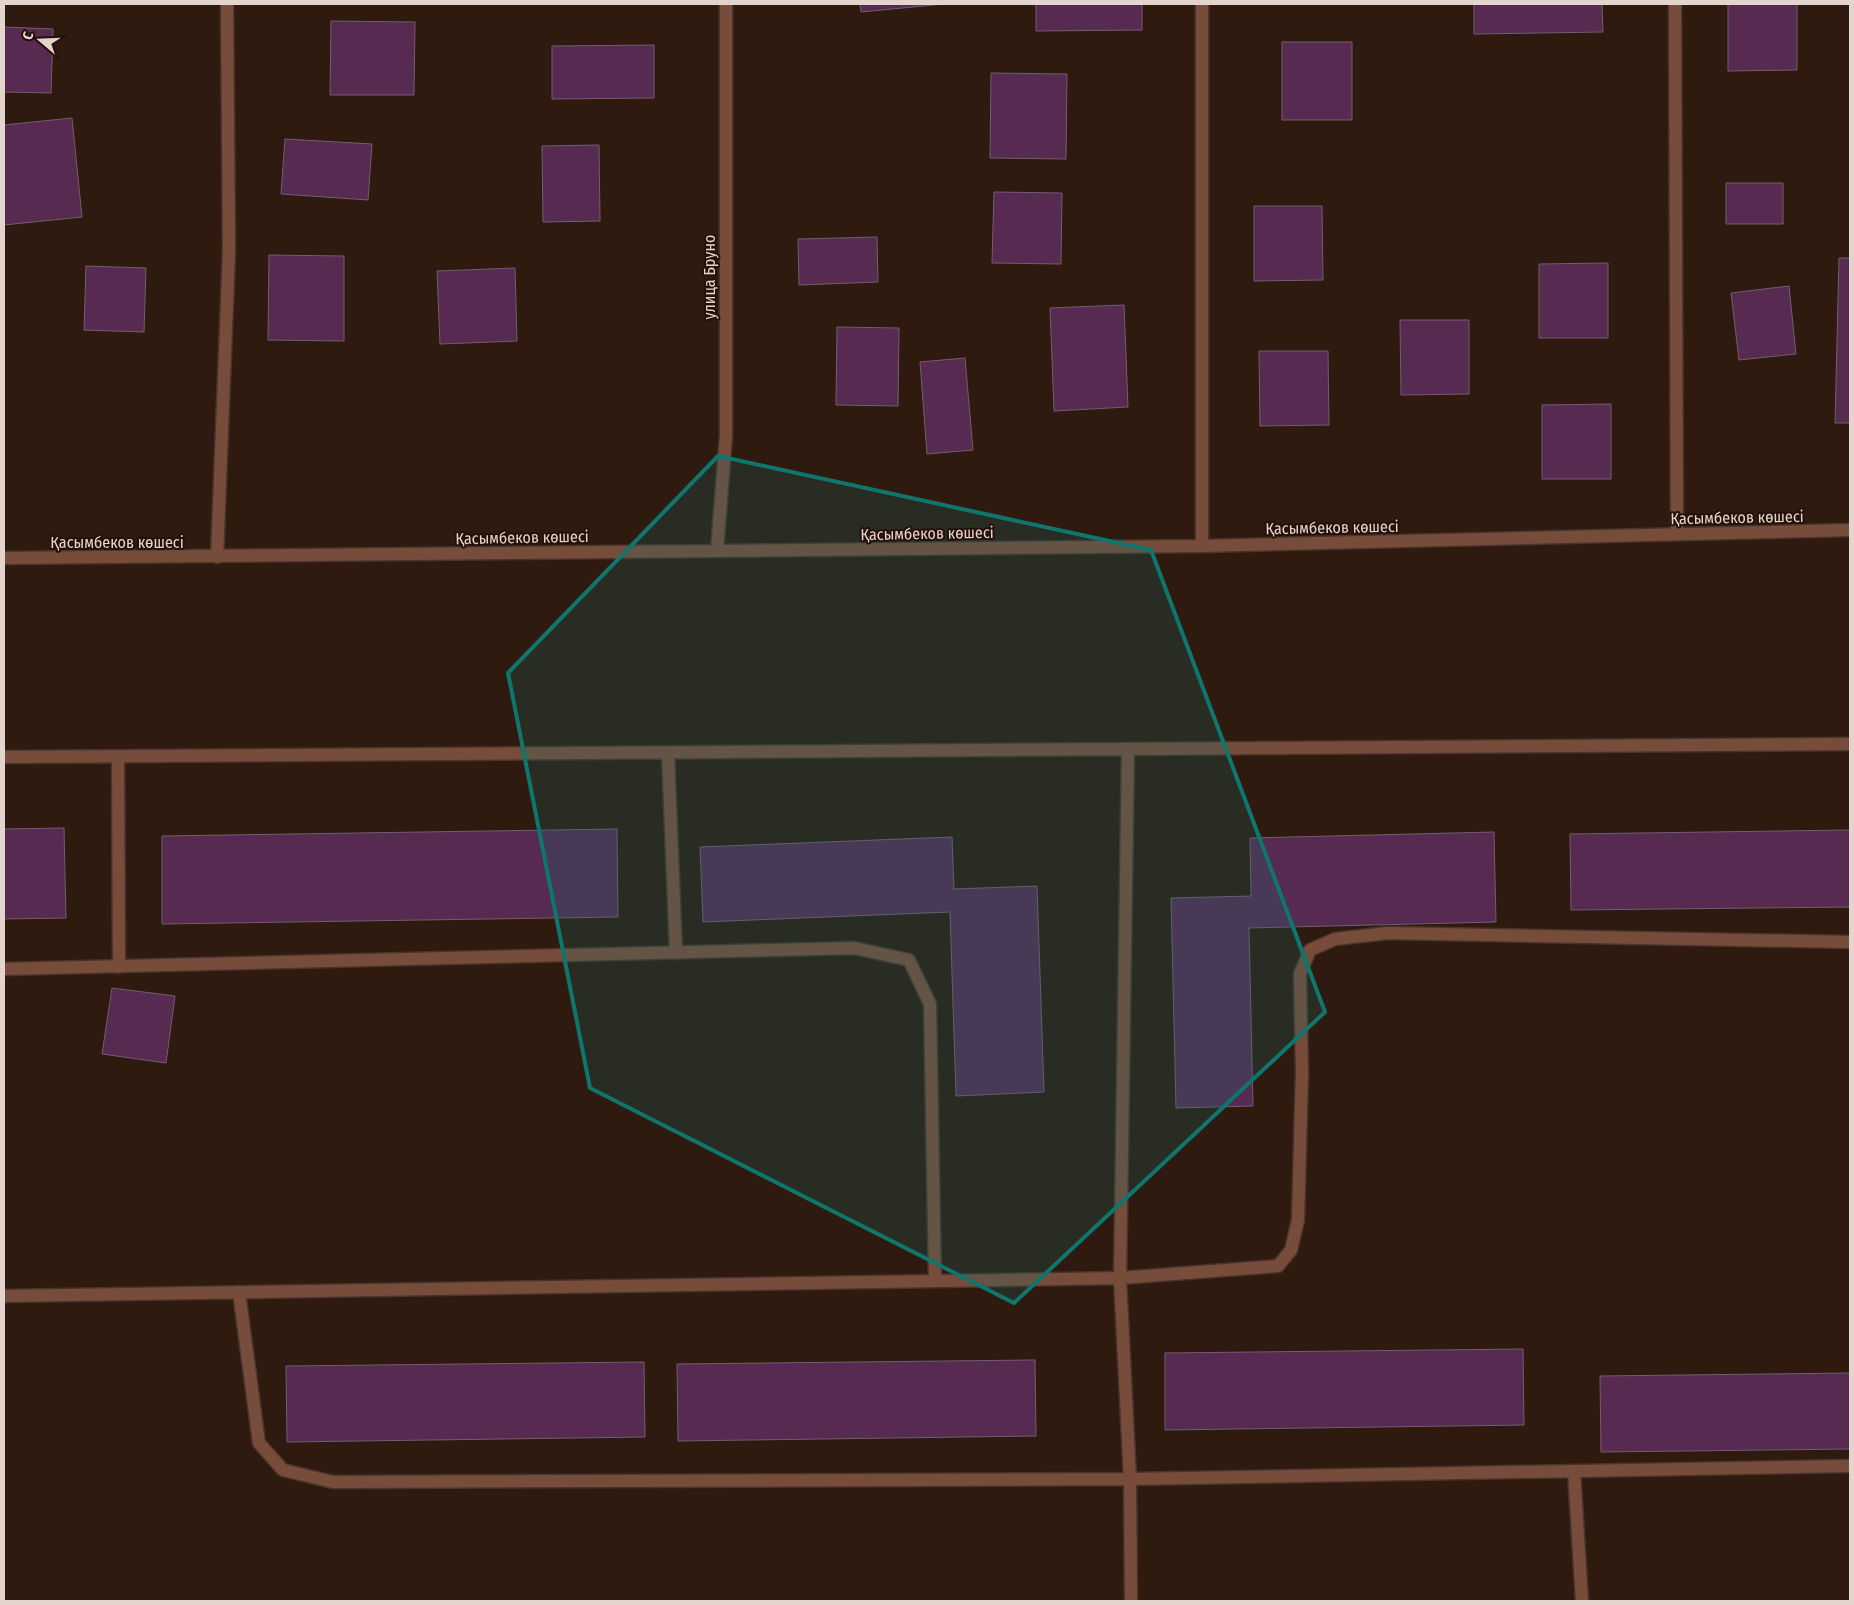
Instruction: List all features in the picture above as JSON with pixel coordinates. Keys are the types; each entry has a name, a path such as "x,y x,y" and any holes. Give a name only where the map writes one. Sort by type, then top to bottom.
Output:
{"street":[{"path":"217,557 229,251 227,4"},
{"name":"улица Бруно","path":"717,551 726,435 726,4"},
{"path":"1202,4 1202,546"},
{"path":"1675,4 1677,534"},
{"name":"Қасымбеков көшесі","path":"4,558 1202,546 1850,530"},
{"path":"4,757 1128,751 1850,744"},
{"path":"1128,751 1120,1278 1130,1479 1131,1601"},
{"path":"668,753 676,952"},
{"path":"118,756 119,967"},
{"path":"4,1296 1120,1278 1278,1266 1291,1250 1298,1220 1302,1073 1300,974 1310,950 1335,939 1388,933 1850,942"},
{"path":"4,969 854,948 909,960 930,1004 935,1282"},
{"path":"239,1292 259,1443 283,1470 333,1482 1130,1479 1850,1466"},
{"path":"1574,1471 1582,1601"}],"highlighted area":[{"path":"718,456 1151,550 1325,1012 1014,1303 590,1088 508,673"}],"building":[{"path":"860,4 944,4 861,12"},
{"path":"1036,4 1142,4 1142,30 1036,31"},
{"path":"1474,4 1602,4 1603,32 1474,34"},
{"path":"1728,4 1797,4 1797,70 1728,71"},
{"path":"331,21 415,22 414,95 330,95"},
{"path":"4,27 53,29 51,93 4,92"},
{"path":"1282,42 1352,42 1352,120 1282,120"},
{"path":"654,45 654,98 552,99 552,46"},
{"path":"991,73 1067,74 1066,159 990,158"},
{"path":"72,118 82,217 4,225 4,125"},
{"path":"285,139 372,144 368,200 281,194"},
{"path":"599,145 600,221 543,222 542,146"},
{"path":"1726,183 1783,183 1783,224 1726,224"},
{"path":"994,192 1062,193 1061,264 992,263"},
{"path":"1254,206 1322,206 1323,280 1254,281"},
{"path":"877,237 878,282 799,285 798,239"},
{"path":"269,255 344,256 344,341 268,340"},
{"path":"1839,258 1850,258 1850,423 1835,423"},
{"path":"1608,263 1608,338 1539,338 1539,264"},
{"path":"86,266 146,268 144,332 84,330"},
{"path":"515,268 517,341 440,344 437,271"},
{"path":"1789,286 1796,354 1739,360 1731,293"},
{"path":"1124,305 1128,407 1054,411 1050,308"},
{"path":"1400,320 1469,320 1469,394 1401,395"},
{"path":"837,327 899,328 898,406 836,405"},
{"path":"1259,351 1328,351 1329,425 1260,426"},
{"path":"965,358 973,450 927,454 920,362"},
{"path":"1611,404 1611,479 1542,479 1542,405"},
{"path":"64,828 66,918 4,919 4,829"},
{"path":"617,829 618,917 162,924 162,836"},
{"path":"1850,830 1850,907 1571,910 1570,834"},
{"path":"1494,832 1496,922 1249,928 1253,1106 1176,1108 1171,898 1251,896 1250,838"},
{"path":"952,837 954,889 1037,886 1044,1092 956,1096 950,912 703,922 700,847"},
{"path":"112,988 175,996 166,1063 102,1054"},
{"path":"1523,1349 1524,1425 1165,1430 1165,1353"},
{"path":"1035,1360 1036,1436 678,1441 677,1364"},
{"path":"644,1362 645,1437 287,1442 286,1366"},
{"path":"1850,1373 1850,1449 1601,1452 1600,1376"}]}
